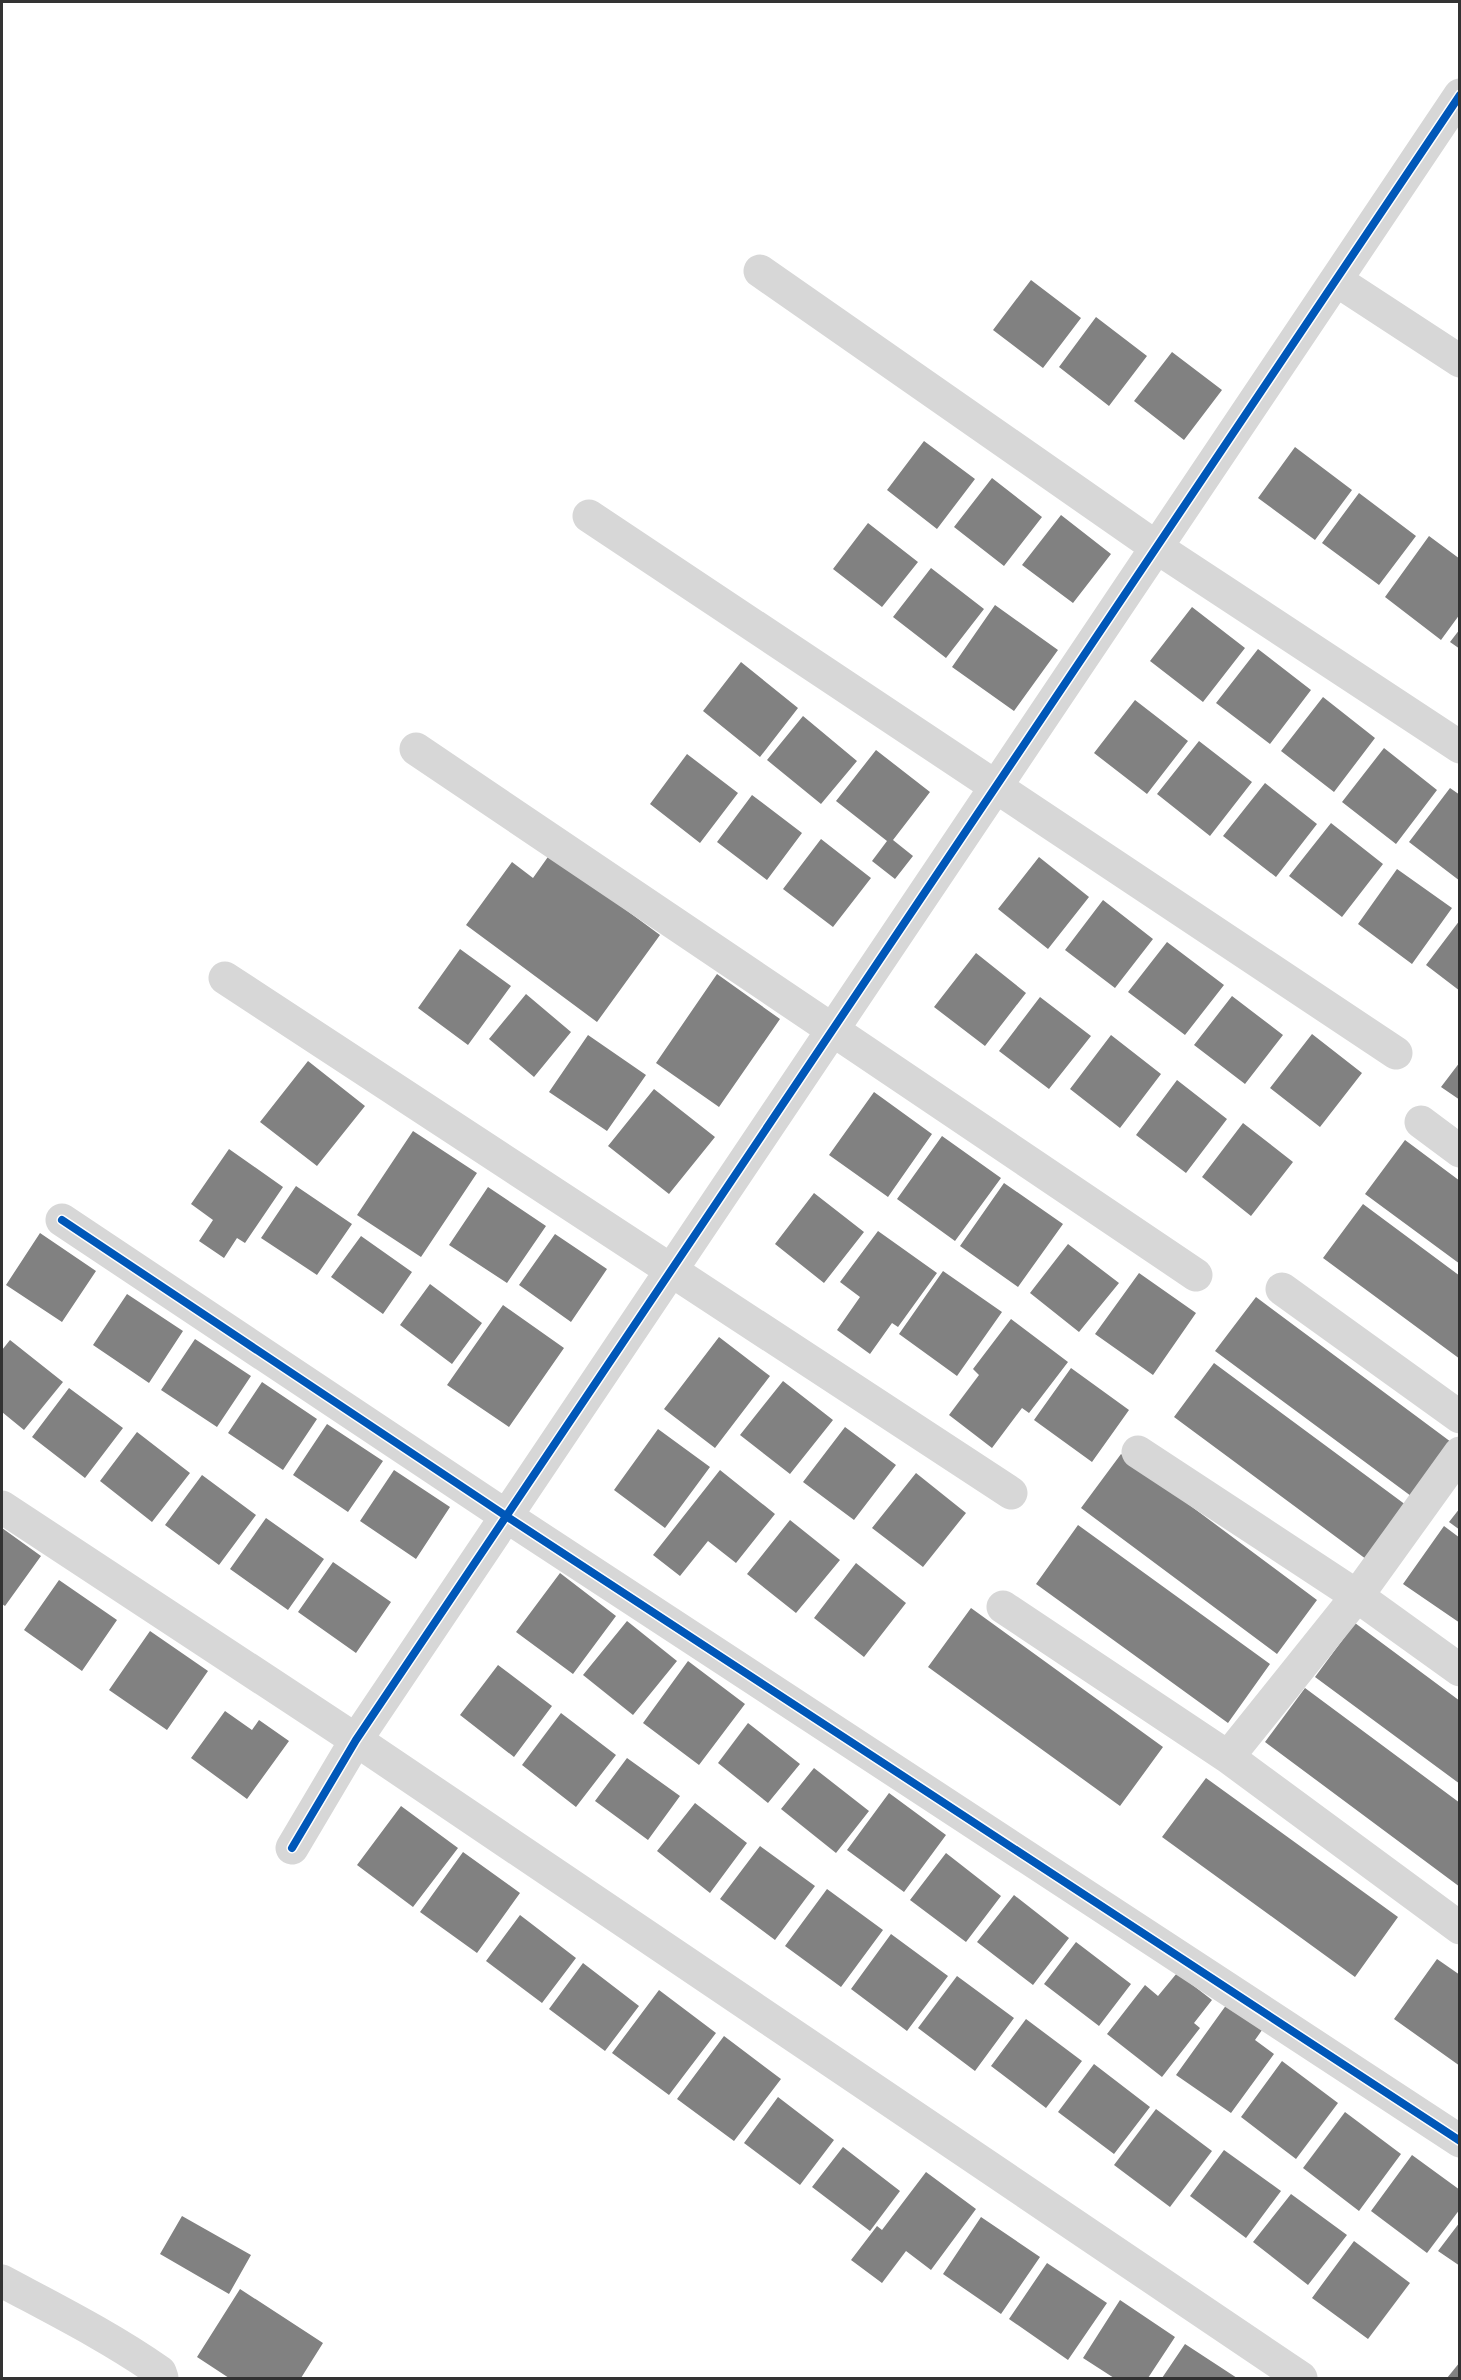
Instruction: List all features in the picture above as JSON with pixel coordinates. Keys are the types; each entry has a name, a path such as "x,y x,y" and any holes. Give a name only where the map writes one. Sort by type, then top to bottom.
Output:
{"street":[{"path":"292,1848 356,1740 1460,95"},
{"path":"760,271 1156,547 1460,747"},
{"path":"1336,280 1460,362"},
{"path":"589,516 1396,1053"},
{"path":"416,749 1196,1275"},
{"path":"225,978 1011,1493"},
{"path":"1421,1122 1460,1151"},
{"path":"62,1220 506,1516 1460,2141"},
{"path":"1282,1288 1460,1417"},
{"path":"1138,1452 1357,1596 1460,1670"},
{"path":"1228,1757 1357,1596 1460,1453"},
{"path":"2,1507 356,1740 1301,2379"},
{"path":"1003,1607 1228,1757 1460,1928"},
{"path":"2,2282 89,2327 131,2352 160,2372 162,2379"}],"building":[{"path":"1031,280 1081,318 1043,368 993,330"},
{"path":"1096,317 1147,356 1109,406 1059,367"},
{"path":"1172,352 1222,390 1184,440 1134,401"},
{"path":"924,441 975,479 937,529 887,490"},
{"path":"1295,447 1352,490 1315,540 1258,498"},
{"path":"992,478 1042,517 1004,566 954,527"},
{"path":"1359,493 1416,536 1379,585 1322,543"},
{"path":"1061,515 1111,554 1073,603 1022,565"},
{"path":"868,523 918,562 882,607 833,569"},
{"path":"1429,536 1460,559 1460,614 1441,640 1385,597"},
{"path":"931,568 984,609 946,658 893,617"},
{"path":"995,605 1058,650 1014,711 952,667"},
{"path":"1192,607 1245,648 1203,702 1150,661"},
{"path":"1460,629 1460,649 1450,642"},
{"path":"1258,649 1311,690 1270,744 1216,703"},
{"path":"741,662 798,708 760,757 703,711"},
{"path":"1323,697 1375,738 1334,792 1281,751"},
{"path":"1135,700 1188,741 1147,794 1094,753"},
{"path":"803,716 857,761 821,804 767,760"},
{"path":"1199,741 1252,782 1210,836 1157,794"},
{"path":"1384,748 1437,790 1396,844 1342,802"},
{"path":"876,750 930,792 893,840 913,856 895,879 872,861 887,841 836,801"},
{"path":"687,754 738,793 700,843 650,804"},
{"path":"1265,783 1317,824 1276,877 1223,836"},
{"path":"1450,788 1460,795 1460,881 1409,842"},
{"path":"752,795 802,833 767,880 717,842"},
{"path":"1331,823 1383,864 1342,917 1289,876"},
{"path":"821,839 871,878 833,927 783,889"},
{"path":"550,854 660,935 597,1022 466,925 512,862 533,878"},
{"path":"1039,857 1089,897 1048,949 998,909"},
{"path":"1397,869 1452,908 1412,964 1358,924"},
{"path":"1103,900 1153,939 1115,988 1065,950"},
{"path":"1460,920 1460,991 1426,965"},
{"path":"1167,942 1224,985 1185,1035 1128,992"},
{"path":"460,949 511,986 468,1045 418,1008"},
{"path":"976,953 1026,993 985,1046 934,1007"},
{"path":"717,974 780,1019 719,1107 656,1063"},
{"path":"526,994 571,1032 534,1077 489,1039"},
{"path":"1232,996 1283,1035 1245,1084 1194,1045"},
{"path":"1040,997 1091,1036 1049,1089 999,1051"},
{"path":"1312,1034 1362,1073 1320,1127 1270,1088"},
{"path":"588,1035 646,1075 607,1131 549,1092"},
{"path":"1111,1035 1161,1074 1120,1128 1070,1089"},
{"path":"308,1061 365,1106 317,1166 260,1122"},
{"path":"1460,1062 1460,1100 1441,1087"},
{"path":"1177,1080 1227,1119 1186,1173 1136,1135"},
{"path":"654,1089 715,1137 669,1194 608,1146"},
{"path":"874,1092 932,1134 888,1197 829,1155"},
{"path":"1243,1123 1293,1162 1251,1216 1202,1177"},
{"path":"413,1131 477,1173 421,1257 357,1215"},
{"path":"942,1136 1001,1178 955,1241 897,1199"},
{"path":"1405,1140 1460,1181 1460,1264 1365,1194"},
{"path":"229,1149 283,1187 245,1243 237,1238 224,1258 199,1241 213,1220 191,1204"},
{"path":"1004,1183 1063,1224 1018,1287 960,1246"},
{"path":"296,1186 352,1224 317,1275 261,1238"},
{"path":"488,1187 546,1226 507,1283 449,1245"},
{"path":"814,1193 864,1232 824,1283 775,1244"},
{"path":"1363,1204 1460,1276 1460,1359 1323,1258"},
{"path":"878,1231 937,1273 898,1327 892,1323 870,1354 837,1330 860,1297 840,1282"},
{"path":"40,1233 96,1271 62,1322 6,1285"},
{"path":"555,1234 607,1269 571,1322 519,1285"},
{"path":"361,1236 412,1272 383,1314 331,1277"},
{"path":"1068,1244 1119,1283 1079,1332 1030,1293"},
{"path":"943,1271 1002,1312 957,1376 899,1334"},
{"path":"1139,1273 1196,1313 1153,1375 1095,1334"},
{"path":"430,1284 482,1323 452,1364 400,1325"},
{"path":"127,1294 183,1331 149,1383 93,1345"},
{"path":"1256,1297 1451,1442 1411,1496 1215,1351"},
{"path":"503,1305 564,1348 509,1427 447,1385"},
{"path":"1011,1319 1068,1362 1029,1413 1022,1408 992,1448 949,1415 979,1375 973,1369"},
{"path":"719,1337 770,1376 715,1448 664,1409"},
{"path":"195,1339 251,1376 217,1427 161,1390"},
{"path":"10,1340 63,1382 24,1430 2,1412 2,1350"},
{"path":"1214,1363 1410,1508 1370,1562 1174,1417"},
{"path":"1071,1368 1129,1410 1092,1462 1034,1420"},
{"path":"783,1381 833,1420 790,1474 740,1435"},
{"path":"262,1382 317,1419 283,1470 228,1433"},
{"path":"69,1388 123,1428 85,1478 32,1437"},
{"path":"327,1424 383,1461 348,1512 293,1475"},
{"path":"845,1427 896,1465 854,1520 803,1482"},
{"path":"658,1429 710,1467 665,1528 614,1490"},
{"path":"137,1432 190,1473 152,1522 100,1481"},
{"path":"1121,1454 1317,1600 1277,1654 1081,1508"},
{"path":"394,1470 450,1507 416,1559 360,1521"},
{"path":"720,1470 775,1514 736,1563 708,1541 680,1576 653,1555"},
{"path":"916,1473 966,1513 923,1567 872,1528"},
{"path":"202,1475 256,1515 219,1565 165,1525"},
{"path":"1460,1508 1460,1530 1449,1522"},
{"path":"266,1518 324,1559 288,1610 230,1569"},
{"path":"790,1520 840,1560 796,1613 747,1574"},
{"path":"1078,1525 1270,1664 1228,1723 1036,1584"},
{"path":"1444,1526 1460,1538 1460,1623 1403,1584"},
{"path":"2,1528 41,1556 5,1606 2,1604"},
{"path":"333,1562 391,1602 356,1653 298,1612"},
{"path":"856,1563 906,1603 864,1657 814,1618"},
{"path":"560,1573 616,1616 573,1674 516,1632"},
{"path":"59,1580 117,1620 82,1671 24,1630"},
{"path":"971,1608 1163,1747 1120,1806 928,1667"},
{"path":"627,1621 677,1661 633,1715 583,1675"},
{"path":"1355,1623 1460,1701 1460,1784 1315,1677"},
{"path":"150,1631 208,1671 167,1730 109,1690"},
{"path":"688,1661 745,1704 699,1765 643,1723"},
{"path":"498,1665 552,1706 514,1757 460,1715"},
{"path":"1305,1688 1460,1803 1460,1887 1265,1742"},
{"path":"225,1711 252,1730 259,1720 289,1741 247,1799 191,1758"},
{"path":"561,1713 616,1755 576,1807 522,1765"},
{"path":"748,1723 800,1764 768,1803 718,1763"},
{"path":"627,1758 680,1796 648,1840 595,1801"},
{"path":"814,1768 869,1811 836,1853 781,1809"},
{"path":"1206,1778 1398,1917 1355,1977 1162,1837"},
{"path":"889,1793 946,1835 904,1892 847,1850"},
{"path":"695,1803 747,1843 710,1893 657,1851"},
{"path":"401,1806 458,1848 413,1907 357,1865"},
{"path":"760,1846 815,1886 775,1940 720,1899"},
{"path":"463,1852 520,1893 477,1953 420,1912"},
{"path":"946,1853 1001,1896 966,1942 910,1900"},
{"path":"827,1889 883,1930 841,1987 785,1946"},
{"path":"1014,1895 1069,1938 1033,1985 977,1942"},
{"path":"520,1915 576,1958 542,2003 486,1961"},
{"path":"891,1934 948,1976 907,2031 851,1989"},
{"path":"1076,1942 1131,1984 1099,2026 1044,1984"},
{"path":"1437,1959 1460,1975 1460,2066 1394,2019"},
{"path":"583,1963 639,2006 605,2051 549,2009"},
{"path":"1177,1973 1212,2000 1194,2023 1200,2028 1162,2077 1107,2034 1145,1985 1158,1996"},
{"path":"957,1976 1014,2018 975,2071 918,2028"},
{"path":"659,1990 716,2033 669,2095 612,2053"},
{"path":"1232,1997 1267,2023 1255,2040 1274,2054 1231,2113 1176,2075"},
{"path":"1026,2019 1082,2061 1046,2108 991,2066"},
{"path":"724,2036 781,2079 734,2141 677,2099"},
{"path":"1282,2061 1338,2103 1296,2159 1241,2117"},
{"path":"1094,2064 1150,2107 1114,2154 1058,2112"},
{"path":"778,2097 834,2140 800,2185 744,2143"},
{"path":"1156,2109 1212,2151 1170,2207 1114,2165"},
{"path":"1345,2112 1401,2154 1359,2211 1303,2168"},
{"path":"843,2147 900,2191 870,2231 812,2187"},
{"path":"1224,2150 1281,2191 1246,2238 1190,2196"},
{"path":"1412,2155 1460,2190 1460,2209 1427,2253 1371,2211"},
{"path":"926,2172 976,2209 931,2270 906,2251 882,2283 851,2260 877,2226 882,2230"},
{"path":"1291,2194 1347,2235 1308,2285 1253,2242"},
{"path":"182,2216 251,2255 229,2294 160,2254"},
{"path":"981,2217 1040,2257 1001,2314 943,2274"},
{"path":"1460,2222 1460,2266 1438,2251"},
{"path":"1354,2241 1410,2283 1368,2339 1312,2298"},
{"path":"1047,2263 1107,2303 1068,2360 1009,2319"},
{"path":"240,2289 323,2343 301,2378 229,2378 197,2357"},
{"path":"1120,2300 1175,2337 1148,2378 1114,2378 1083,2358"},
{"path":"1185,2344 1237,2378 1162,2378"},
{"path":"1460,2362 1460,2378 1447,2378"}],"cycle path":[{"path":"292,1848 356,1740 1460,95"},
{"path":"62,1220 506,1516 1460,2141"}]}
